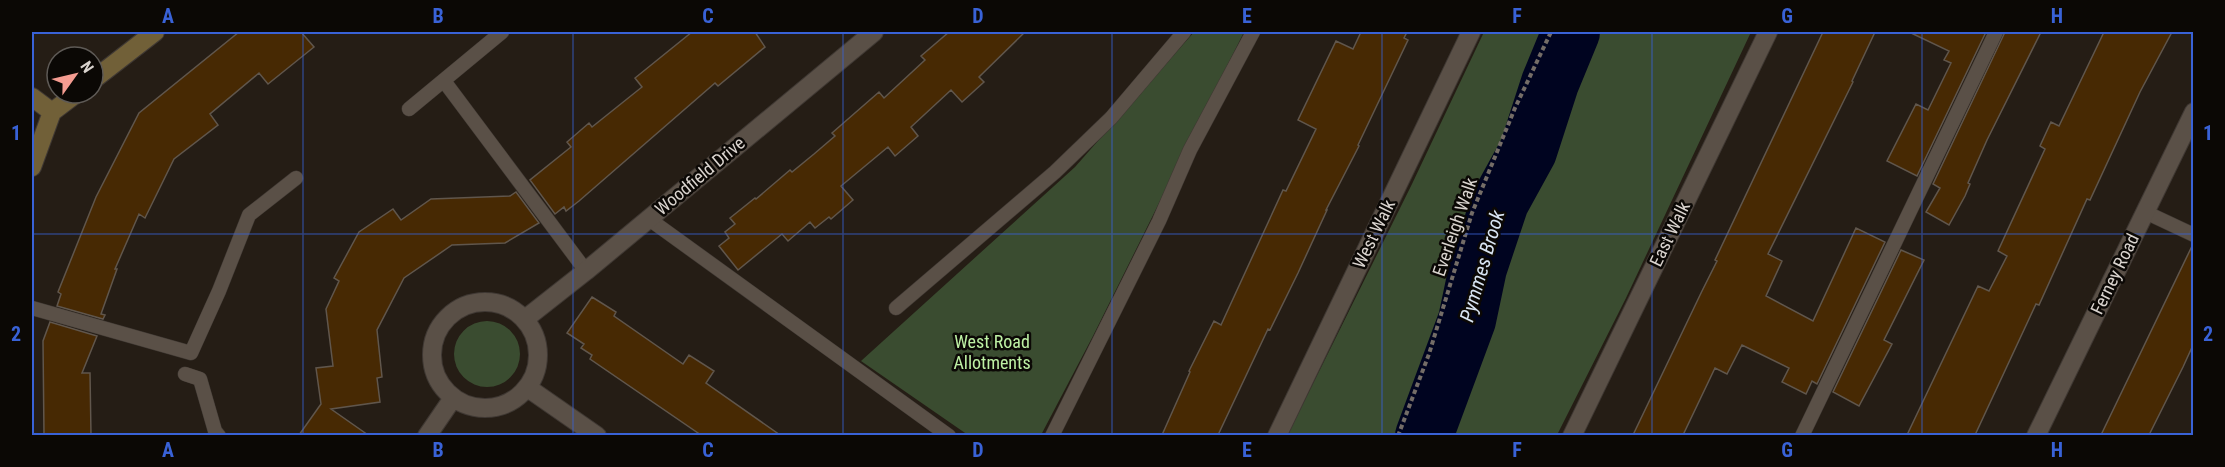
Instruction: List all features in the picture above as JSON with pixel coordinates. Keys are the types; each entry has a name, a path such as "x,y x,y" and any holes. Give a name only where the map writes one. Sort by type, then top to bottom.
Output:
{"street":[{"path":"105,71 155,32"},
{"name":"Woodfield Drive","path":"525,319 874,32"},
{"name":"West Walk","path":"1277,435 1470,32"},
{"name":"East Walk","path":"1572,435 1768,32"},
{"path":"32,97 52,112"},
{"path":"32,167 52,112 61,105"},
{"name":"Ferney Road","path":"2036,435 2193,112"},
{"path":"494,302 511,308 525,319 534,331 539,353 535,375 528,388 508,403 485,409 468,406 453,398 441,385 434,369 431,351 436,333 446,318 468,304 494,302"},
{"path":"528,388 597,435"},
{"path":"427,435 453,398"}],"lane":[{"path":"409,109 502,32"},
{"path":"896,308 1055,172 1111,118 1184,32"},
{"path":"1052,435 1159,221 1190,150 1253,32"},
{"path":"1802,435 1996,32"},
{"path":"444,81 586,271"},
{"path":"32,308 191,352 249,215 296,177"},
{"path":"2145,212 2193,235"},
{"path":"649,219 949,435"},
{"path":"185,374 200,379 215,431 219,435"}],"path":[{"name":"Everleigh Walk","path":"1398,435 1429,354 1472,213 1515,108 1551,32"}],"green space":[{"name":"West Road Allotments","path":"1194,32 1244,32 1093,336 1041,435 968,435 861,361 1075,167"},
{"path":"1484,32 1751,32 1626,298 1557,435 1287,436 1412,184"},
{"path":"487,321 500,324 510,331 517,341 520,354 517,367 510,377 500,384 487,387 474,384 464,377 457,367 454,354 457,341 464,331 474,324"}],"building":[{"path":"239,32 301,32 314,47 268,84 259,73 210,114 218,125 174,159 145,218 139,214 115,269 117,269 101,314 105,315 103,319 57,306 61,294 58,292 96,197 139,113"},
{"path":"692,32 755,32 765,47 718,86 715,83 579,201 566,211 564,207 555,214 530,180 571,147 567,142 589,123 592,127 642,87 635,78"},
{"path":"949,32 1025,32 979,77 984,82 962,102 951,90 911,127 918,136 895,156 888,147 841,186 853,200 831,219 829,217 815,228 810,222 788,241 782,234 738,270 719,246 729,238 725,232 735,224 730,218 790,170 792,172 814,154 835,136 832,133 879,92 884,98 925,60 921,56"},
{"path":"1361,32 1407,32 1404,38 1408,40 1270,330 1268,329 1218,435 1162,435 1189,371 1214,321 1221,325 1283,190 1286,191 1316,129 1298,120 1336,41 1353,49"},
{"path":"1823,32 1875,32 1853,82 1768,254 1782,261 1766,296 1813,321 1856,228 1885,242 1817,384 1812,381 1806,394 1782,382 1789,368 1742,345 1727,374 1715,368 1683,435 1633,435 1717,261 1715,260"},
{"path":"1909,32 1986,32 1917,176 1887,161 1916,104 1928,110 1951,63 1944,60 1949,51"},
{"path":"2005,32 2041,32 1987,140 1968,183 1970,184 1965,196 1949,225 1926,212 1940,188 1933,184"},
{"path":"2104,32 2172,32 2140,92 2090,200 2087,199 2039,305 2036,304 1975,435 1907,435 1978,286 1989,291 2007,256 1998,251 2045,149 2040,146 2051,122 2059,126"},
{"path":"516,192 539,223 505,243 452,245 404,278 377,330 382,377 377,378 380,402 331,409 368,435 299,435 321,404 316,368 333,366 326,309 339,281 334,278 359,232 393,209 401,220 431,199 510,196"},
{"path":"2193,244 2193,345 2183,367 2149,435 2101,435"},
{"path":"1901,250 1924,260 1884,340 1892,344 1859,406 1833,392"},
{"path":"592,297 616,312 614,316 683,364 689,355 714,371 706,383 780,435 701,435 590,359 592,355 581,348 584,344 567,333"},
{"path":"50,322 97,336 82,373 90,373 91,435 44,435 43,341"}],"waterway":[{"name":"Pymmes Brook","path":"1424,436 1467,320 1478,268 1500,202 1528,151 1550,83 1571,32"}]}
